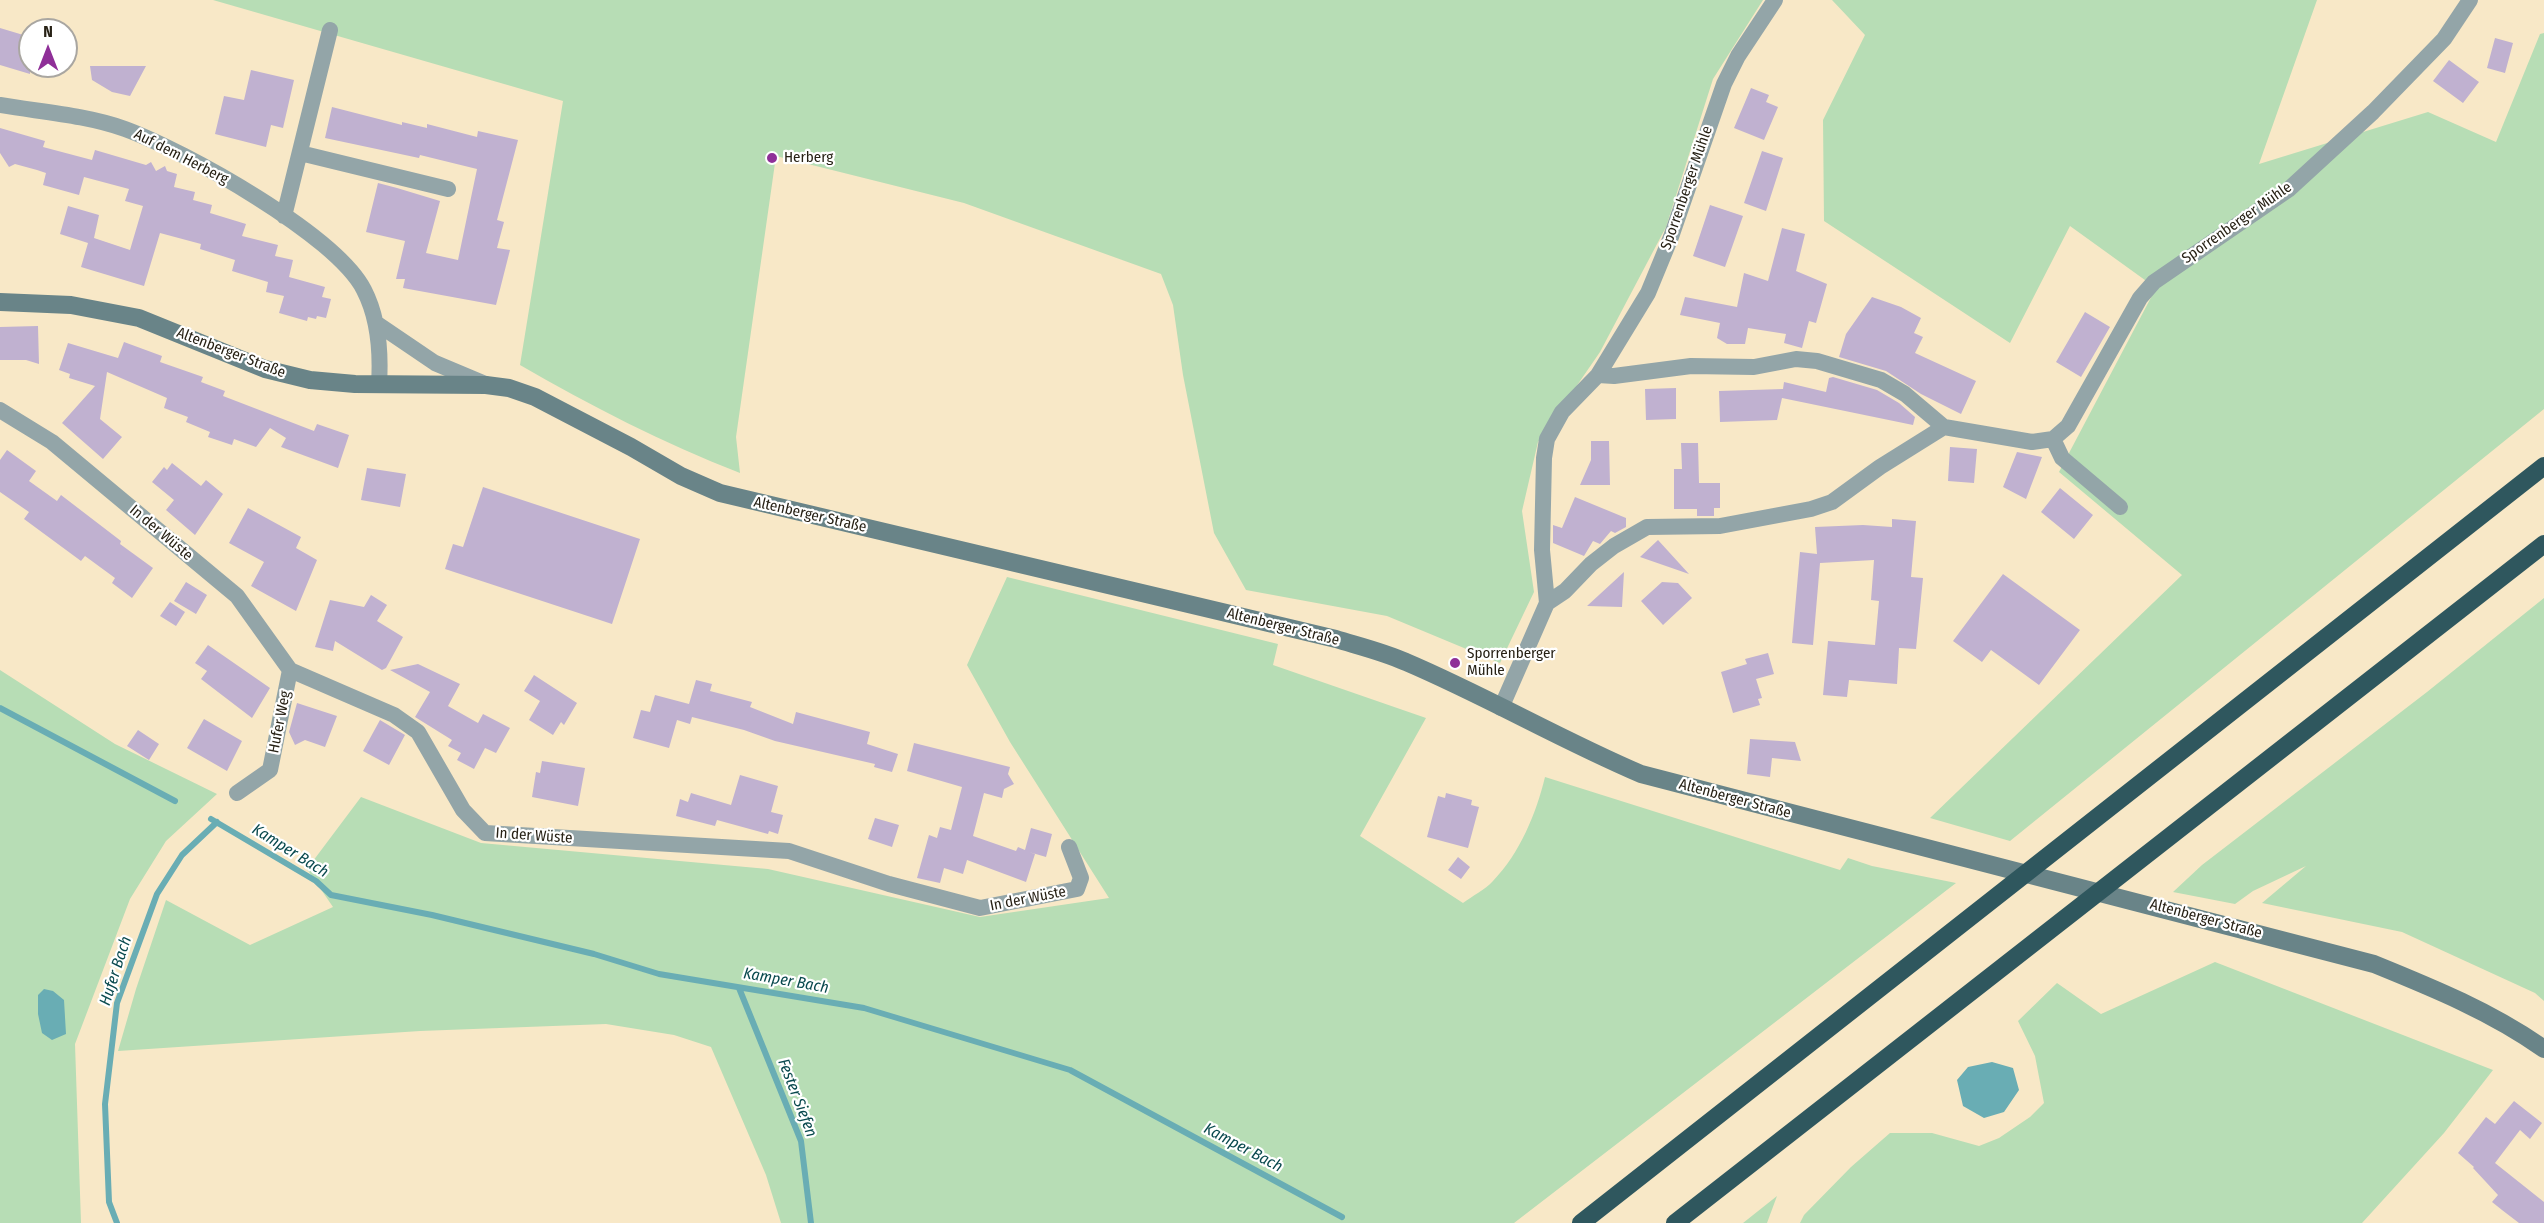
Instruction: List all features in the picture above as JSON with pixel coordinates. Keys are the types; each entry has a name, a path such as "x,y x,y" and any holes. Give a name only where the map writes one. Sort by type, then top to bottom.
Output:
{"highway":[{"path":"1581,1223 2544,466"},
{"path":"1675,1223 2544,544"}],"main road":[{"name":"Altenberger Straße","path":"0,302 71,305 139,318 265,369 301,379 333,383 486,385 509,388 535,397 681,476 720,493 1336,639 1403,661 1582,748 1641,774 2374,964 2466,1003 2519,1031 2544,1049"}],"street":[{"name":"Sporrenberger Mühle","path":"1501,708 1547,603 1542,550 1544,458 1547,439 1562,412 1598,375 1648,293 1661,263 1724,84 1758,24 1775,0"},
{"name":"Sporrenberger Mühle","path":"2054,439 2068,426 2140,298 2154,282 2190,254 2288,190 2373,112 2444,39 2470,0"},
{"path":"284,216 330,30"},
{"name":"Auf dem Herberg","path":"0,105 90,120 124,129 228,180 320,241 353,272 365,291 376,323 379,342 379,384"},
{"path":"300,153 448,189"},
{"path":"376,323 435,363 486,385"},
{"path":"1598,375 1614,376 1691,366 1754,367 1796,359 1817,361 1881,380 1905,394 1944,427 2032,442 2054,439 2062,458 2120,507"},
{"name":"In der Wüste","path":"0,410 52,442 237,596 290,670 394,715 418,732 464,810 485,833 789,851 889,884 980,908 1077,889 1081,878 1069,847"},
{"name":"Sporrenberger Mühle","path":"1547,603 1565,591 1614,546 1641,530 1662,525 1720,526 1811,509 1832,502 1880,467 1944,427"},
{"name":"Hufer Weg","path":"237,794 270,770 290,670"}],"green space":[{"path":"213,0 1763,0 1713,79 1666,227 1600,352 1538,442 1522,511 1534,592 1500,663 1387,616 1246,590 1214,533 1183,375 1173,305 1161,274 964,203 776,156 736,437 740,473 628,423 520,365 563,101"},
{"path":"1832,0 2317,0 2259,164 2428,112 2496,142 2540,34 2544,33 2544,409 2010,841 1930,818 2182,575 2059,472 2156,288 2070,226 2010,343 1824,221 1823,120 1865,35"},
{"path":"1007,577 1278,644 1273,665 1426,718 1360,836 1463,903 1490,884 1503,870 1519,846 1532,819 1545,777 1840,870 1848,858 1872,866 1956,883 1514,1223 781,1223 766,1175 711,1047 674,1035 606,1024 420,1031 118,1051 166,900 250,945 333,907 307,869 361,797 481,843 768,869 980,917 1109,898 1010,742 967,665"},
{"path":"2544,598 2544,1001 2535,993 2402,932 2262,903 2306,866 2253,891 2235,904 2173,892 2202,865 2427,692"},
{"path":"0,670 115,744 217,794 166,841 130,899 75,1044 81,1223 0,1223"},
{"path":"2215,962 2493,1070 2444,1133 2362,1223 1800,1223 1804,1215 1851,1167 1890,1133 1932,1133 1979,1146 1999,1138 2030,1117 2044,1103 2035,1056 2018,1021 2057,983 2101,1014"},
{"path":"1777,1196 1767,1223 1743,1223"}],"water":[{"path":"44,989 53,991 64,1000 66,1034 52,1040 42,1033 38,1014 38,995"},
{"path":"1992,1062 2013,1068 2019,1090 2004,1112 1984,1118 1963,1106 1957,1080 1968,1067"}],"building":[{"path":"0,28 18,33 18,70 0,65"},
{"path":"2495,38 2513,43 2505,73 2487,68"},
{"path":"2449,60 2479,82 2463,103 2433,81"},
{"path":"90,66 146,66 130,96 112,92 92,80"},
{"path":"251,70 294,80 283,128 271,125 266,147 215,134 224,96 244,100"},
{"path":"1751,88 1769,95 1766,102 1778,107 1764,140 1734,128"},
{"path":"332,107 402,125 402,122 427,128 427,124 477,137 478,131 518,140 497,220 504,222 497,248 510,250 496,305 403,288 405,279 396,279 405,241 366,232 378,183 440,201 426,253 458,260 477,169 420,155 419,158 325,138"},
{"path":"0,128 45,141 43,147 92,160 95,150 146,165 151,162 156,171 165,166 167,171 177,174 174,187 195,192 193,200 212,205 210,213 246,224 242,236 278,245 275,256 293,260 289,277 325,287 322,297 331,299 326,318 308,317 307,321 279,313 284,296 266,292 268,282 232,271 235,260 200,249 201,244 160,233 144,286 81,267 88,243 60,234 68,206 99,215 94,238 130,250 143,206 125,201 129,189 84,177 79,195 43,185 46,173 15,164 9,167 0,153"},
{"path":"1762,151 1783,158 1766,211 1744,203"},
{"path":"1710,205 1743,216 1725,267 1693,256"},
{"path":"1782,228 1805,234 1796,271 1827,284 1816,323 1809,321 1802,348 1784,343 1786,334 1748,328 1745,344 1727,344 1717,338 1720,323 1680,315 1685,297 1737,307 1744,273 1768,281"},
{"path":"1872,297 1901,307 1921,318 1914,333 1923,337 1915,353 1976,381 1961,414 1921,394 1886,371 1839,357 1846,334"},
{"path":"2085,312 2110,327 2081,377 2056,362"},
{"path":"38,326 39,364 26,360 0,360 0,327"},
{"path":"124,342 162,356 160,362 203,377 201,382 225,391 223,396 314,431 317,424 349,435 338,468 281,447 286,438 270,428 256,447 234,439 232,445 208,437 210,432 186,422 188,417 164,408 167,398 107,372 100,419 122,437 103,459 62,423 95,386 69,378 70,374 59,370 68,343 118,358"},
{"path":"1833,377 1877,390 1899,403 1915,417 1913,425 1782,398 1777,420 1720,422 1719,391 1783,389 1784,382 1826,392 1829,378"},
{"path":"1676,388 1676,419 1646,420 1645,389"},
{"path":"1591,441 1609,441 1610,485 1580,485 1591,460"},
{"path":"1681,443 1698,443 1699,483 1720,483 1720,508 1714,508 1714,516 1697,516 1697,509 1674,509 1674,469 1682,469"},
{"path":"1950,447 1977,449 1974,483 1948,481"},
{"path":"7,450 36,471 29,481 57,501 61,495 153,568 132,598 112,583 115,578 85,556 81,561 24,519 29,512 0,492 0,460"},
{"path":"2017,452 2042,457 2026,499 2003,487"},
{"path":"172,463 201,486 206,480 223,494 195,535 166,510 174,500 152,482 164,467 167,470"},
{"path":"367,468 406,474 400,507 361,500"},
{"path":"483,487 640,539 612,624 445,569 453,544 463,547"},
{"path":"2060,488 2093,515 2074,539 2041,512"},
{"path":"1575,497 1626,518 1626,527 1615,533 1611,531 1600,544 1593,541 1584,556 1553,543 1553,525 1562,528"},
{"path":"248,508 301,537 296,548 317,560 296,611 251,586 264,562 229,543"},
{"path":"1892,519 1916,521 1911,577 1923,578 1916,649 1899,648 1897,684 1849,680 1847,697 1823,695 1828,641 1875,645 1879,601 1871,600 1874,560 1820,563 1813,645 1792,643 1800,552 1817,554 1815,527 1863,525 1892,527"},
{"path":"1658,540 1689,574 1640,557"},
{"path":"1624,572 1622,607 1587,606"},
{"path":"2003,574 2080,630 2039,685 1991,650 1982,662 1953,641"},
{"path":"186,582 207,595 196,614 174,601"},
{"path":"1662,582 1678,583 1692,598 1663,625 1641,601"},
{"path":"371,595 387,605 377,621 403,637 386,668 382,670 335,641 333,651 315,647 330,600 364,607"},
{"path":"170,602 185,612 176,626 160,616"},
{"path":"208,645 270,688 252,718 201,679 207,671 195,663"},
{"path":"1768,653 1774,674 1756,679 1762,698 1758,699 1760,705 1733,713 1721,672 1747,664 1745,659"},
{"path":"418,664 460,684 448,706 478,723 483,714 510,728 496,753 485,748 474,769 457,760 461,753 448,746 452,740 415,717 430,692 390,670"},
{"path":"534,675 577,703 564,725 561,722 553,735 529,720 540,701 524,691"},
{"path":"696,680 712,684 710,691 752,702 750,707 793,724 796,712 870,732 867,744 898,754 892,772 874,767 875,764 775,741 744,730 692,717 690,724 677,720 669,748 633,738 641,710 650,712 655,695 689,704"},
{"path":"297,703 337,716 325,747 305,740 295,745 289,732"},
{"path":"204,719 242,741 227,771 187,748"},
{"path":"380,720 405,735 389,765 363,751"},
{"path":"138,730 159,744 149,760 127,746"},
{"path":"1750,739 1795,742 1801,761 1772,758 1770,777 1747,774"},
{"path":"914,743 1010,767 1008,774 1014,784 1004,789 1002,798 984,793 973,836 1016,851 1018,847 1025,850 1031,828 1052,834 1046,857 1029,852 1035,854 1026,882 967,860 963,874 944,868 940,883 917,878 929,835 937,838 940,827 951,830 962,787 907,771"},
{"path":"542,761 585,768 578,806 532,797 536,772 540,773"},
{"path":"740,775 778,786 771,812 783,815 778,834 769,831 768,834 717,820 715,826 676,816 680,799 688,802 691,793 731,805"},
{"path":"1446,793 1472,800 1471,805 1479,807 1468,848 1427,837 1438,796 1445,798"},
{"path":"875,818 899,825 892,847 868,839"},
{"path":"1458,857 1470,867 1461,879 1448,870"},
{"path":"2514,1101 2542,1123 2530,1139 2520,1130 2495,1163 2544,1202 2544,1223 2519,1223 2492,1202 2498,1195 2474,1167 2458,1153 2486,1117 2495,1124"}],"waterway":[{"name":"Kamper Bach","path":"0,708 175,801"},
{"name":"Kamper Bach","path":"211,819 316,881 331,895 432,915 594,954 659,974 864,1008 1070,1070 1342,1217"},
{"name":"Hufer Bach","path":"117,1223 109,1202 105,1104 117,1003 157,894 182,855 217,822"},
{"name":"Fester Siefen","path":"739,988 801,1141 811,1223"}],"place":[{"name":"Herberg","path":"772,158"},
{"name":"Sporrenberger Mühle","path":"1455,663"}]}
